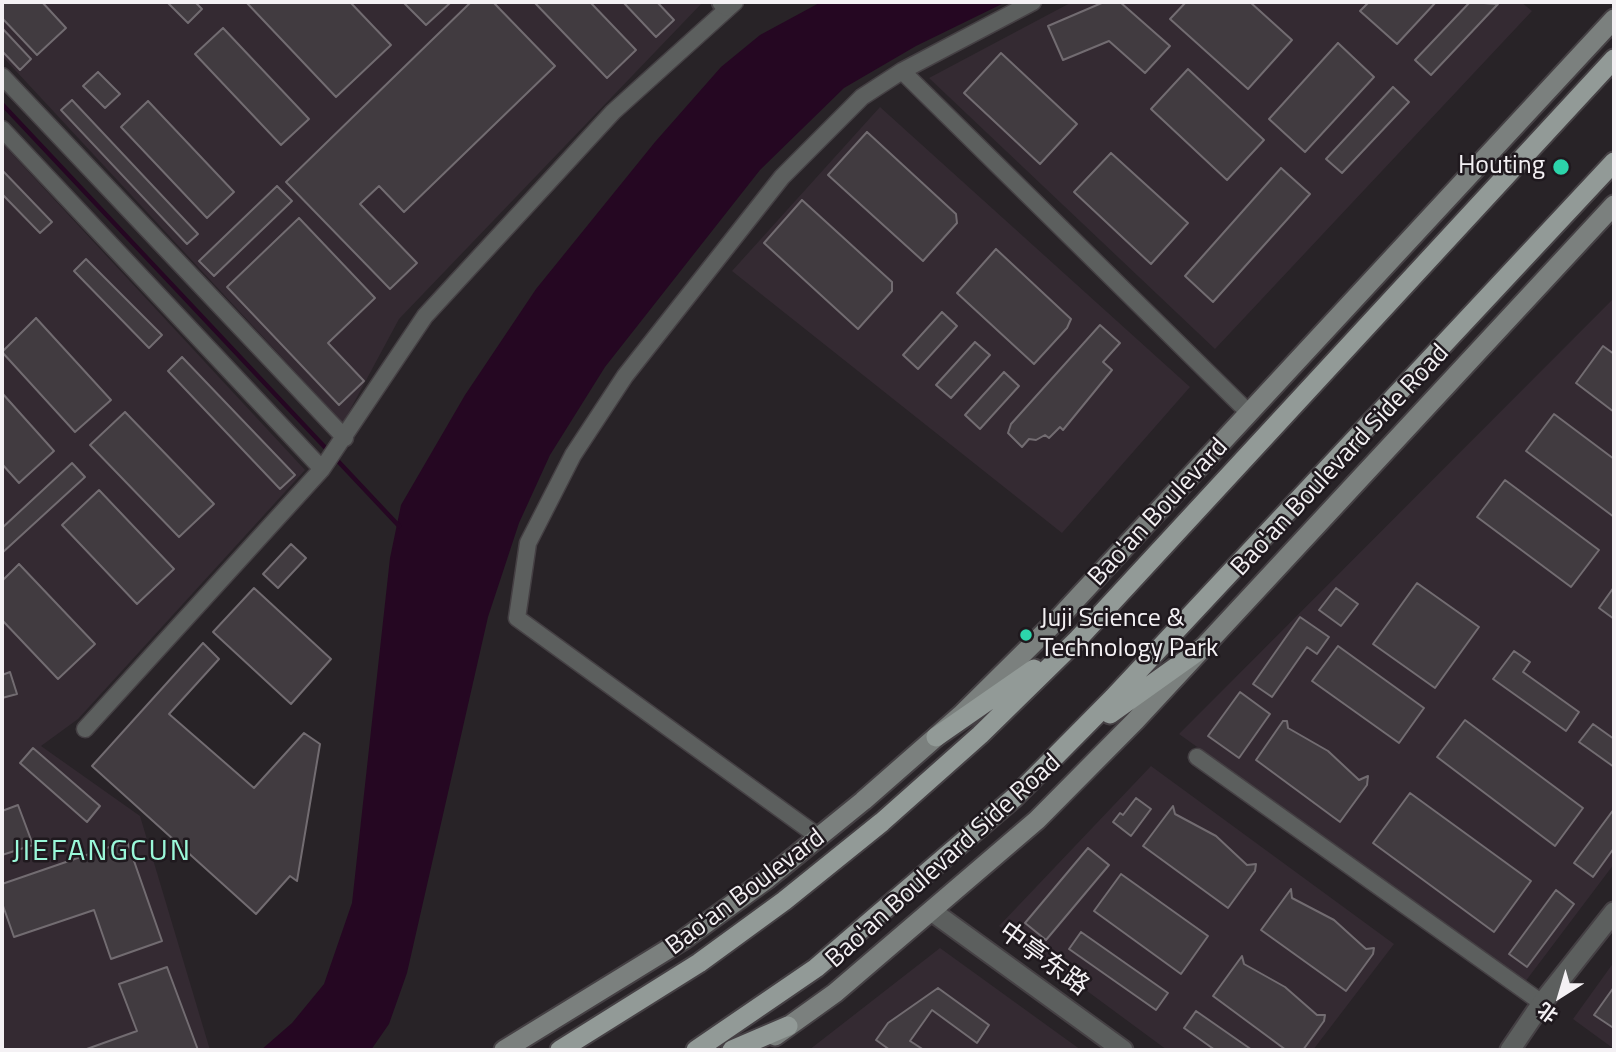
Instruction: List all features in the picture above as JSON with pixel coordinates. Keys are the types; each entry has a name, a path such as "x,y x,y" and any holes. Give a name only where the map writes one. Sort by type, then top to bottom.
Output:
{"main road":[{"path":"504,1050 683,940 819,836 936,737 1058,619 1247,411 1614,19"},
{"name":"Bao'an Boulevard","path":"560,1050 699,963 784,901 882,822 980,735 1078,639 1614,59"},
{"path":"696,1050 826,959 1005,806 1066,745 1614,162"},
{"name":"Bao'an Boulevard Side Road","path":"754,1050 835,993 933,912 1037,820 1204,648 1614,205"},
{"path":"936,737 1078,639"},
{"path":"1066,745 1204,648"},
{"path":"732,1050 788,1027"}],"street":[{"path":"819,836 517,618 528,543 573,455 625,376 782,177 862,97 902,71 1032,2"},
{"path":"85,729 324,466 425,316 613,112 728,3"},
{"path":"902,71 1247,411"},
{"path":"2,76 342,442"},
{"path":"2,129 324,466"},
{"path":"1196,757 1542,1003"},
{"name":"中亭东路","path":"933,912 1123,1050"},
{"path":"1510,1050 1542,1003 1614,912"}],"shaded area":[{"path":"2,2 703,2 399,319 343,423 2,56"},
{"path":"821,2 1006,2 916,46 844,88 760,170 605,367 550,455 519,523 488,617 407,973 389,1024 371,1050 261,1050 292,1023 324,984 352,903 390,558 401,505 465,395 536,289 655,142 721,67 760,35"},
{"path":"1072,2 1521,2 1532,11 1215,349 929,78"},
{"path":"880,107 1190,387 1062,533 732,271"},
{"path":"2,143 305,470 78,719 41,746 140,816 210,1050 2,1050"},
{"path":"1614,298 1614,864 1525,982 1179,734"},
{"path":"1151,766 1394,944 1313,1050 1167,1050 999,926"},
{"path":"940,948 1081,1050 809,1050"},
{"path":"1614,962 1614,1049 1573,1019"}],"building":[{"path":"2,2 42,2 66,28 37,55 2,18"},
{"path":"167,2 195,2 202,9 188,23"},
{"path":"246,2 350,2 391,45 336,97"},
{"path":"403,2 448,2 450,3 426,25"},
{"path":"471,2 493,2 555,66 404,212 379,186 360,204 417,263 390,289 286,182"},
{"path":"534,2 590,2 636,50 607,78"},
{"path":"623,2 657,2 674,20 656,37"},
{"path":"1104,2 1120,2 1170,46 1145,73 1109,41 1063,60 1048,26"},
{"path":"1186,2 1250,2 1292,40 1248,89 1170,19"},
{"path":"1369,2 1436,2 1397,44 1360,11"},
{"path":"1470,2 1498,4 1431,75 1415,60"},
{"path":"2,28 31,59 20,70 2,51"},
{"path":"223,28 309,119 281,145 195,54"},
{"path":"1338,43 1374,77 1305,152 1269,119"},
{"path":"1001,53 1077,124 1040,164 964,93"},
{"path":"1188,69 1264,140 1227,180 1151,109"},
{"path":"98,72 120,94 105,108 83,86"},
{"path":"1393,87 1409,102 1342,173 1326,159"},
{"path":"72,100 198,234 187,244 61,110"},
{"path":"148,101 234,192 207,218 121,127"},
{"path":"867,132 956,214 957,223 923,261 828,175"},
{"path":"1111,153 1188,223 1151,264 1074,192"},
{"path":"1281,168 1310,194 1213,302 1185,276"},
{"path":"2,170 52,222 40,233 2,194"},
{"path":"277,186 292,201 214,276 199,261"},
{"path":"802,200 892,282 892,291 858,329 764,243"},
{"path":"299,218 375,298 328,343 364,381 339,405 227,287"},
{"path":"996,249 1071,319 1067,328 1034,364 957,293"},
{"path":"86,259 162,335 149,348 74,271"},
{"path":"942,312 957,326 918,369 903,355"},
{"path":"36,318 111,400 75,432 2,352"},
{"path":"1100,325 1120,343 1103,362 1112,370 1063,430 1060,427 1049,438 1045,435 1036,440 1029,439 1022,447 1008,433 1011,424"},
{"path":"975,342 990,355 951,398 936,385"},
{"path":"1603,346 1614,354 1614,412 1576,383"},
{"path":"182,357 295,475 280,489 168,371"},
{"path":"1004,372 1019,386 980,429 965,415"},
{"path":"2,393 54,451 19,483 2,464"},
{"path":"125,412 214,504 179,537 90,445"},
{"path":"1554,414 1614,459 1614,517 1526,451"},
{"path":"72,463 85,477 2,553 2,528"},
{"path":"1505,480 1599,550 1571,587 1477,517"},
{"path":"99,490 174,569 137,604 62,525"},
{"path":"291,544 306,558 278,588 263,574"},
{"path":"19,564 95,644 58,679 2,620 2,581"},
{"path":"1417,583 1479,627 1435,688 1373,644"},
{"path":"1614,587 1614,619 1599,608"},
{"path":"254,588 331,659 291,704 213,632"},
{"path":"1336,588 1358,604 1341,626 1319,610"},
{"path":"1300,617 1329,637 1317,654 1307,647 1272,697 1253,684"},
{"path":"203,643 219,659 169,714 254,788 304,733 320,744 297,881 290,876 256,914 92,766"},
{"path":"1338,646 1424,708 1399,743 1312,681"},
{"path":"1514,651 1530,662 1523,672 1579,712 1566,731 1493,679"},
{"path":"10,672 17,694 2,698 2,675"},
{"path":"1240,692 1270,714 1239,758 1208,736"},
{"path":"1465,720 1583,808 1555,846 1437,757"},
{"path":"1283,721 1287,721 1288,728 1328,751 1359,780 1368,776 1367,785 1340,822 1256,760"},
{"path":"1593,724 1614,739 1614,767 1579,742"},
{"path":"33,748 100,806 87,822 20,763"},
{"path":"1410,793 1531,881 1494,932 1373,843"},
{"path":"1136,798 1151,809 1131,836 1113,822 1120,813 1123,815"},
{"path":"18,805 33,845 2,855 2,811"},
{"path":"1173,806 1175,814 1216,836 1247,865 1256,864 1255,871 1228,908 1143,846"},
{"path":"1614,809 1614,848 1593,877 1574,863"},
{"path":"127,841 162,941 111,959 94,910 14,937 2,903 2,884"},
{"path":"1088,848 1109,865 1046,940 1025,923"},
{"path":"1121,874 1208,936 1181,974 1094,911"},
{"path":"1291,889 1292,898 1334,920 1366,949 1374,948 1373,954 1346,991 1261,930"},
{"path":"1556,890 1574,904 1527,967 1509,954"},
{"path":"1081,932 1168,993 1156,1010 1069,949"},
{"path":"1242,956 1244,964 1285,987 1317,1015 1325,1015 1324,1021 1303,1050 1286,1050 1213,996"},
{"path":"167,967 198,1050 84,1050 137,1031 119,984"},
{"path":"1614,987 1614,1025 1612,1027 1594,1015"},
{"path":"938,988 989,1025 977,1043 932,1010 910,1041 924,1050 890,1050 876,1040 888,1023"},
{"path":"1196,1011 1252,1050 1215,1050 1184,1028"}],"waterway":[{"path":"2,104 399,526"}],"place":[{"name":"Houting","path":"1561,167"},
{"name":"Juji Science & Technology Park","path":"1026,635"}],"district":[{"name":"JIEFANGCUN","path":"102,853"}]}
